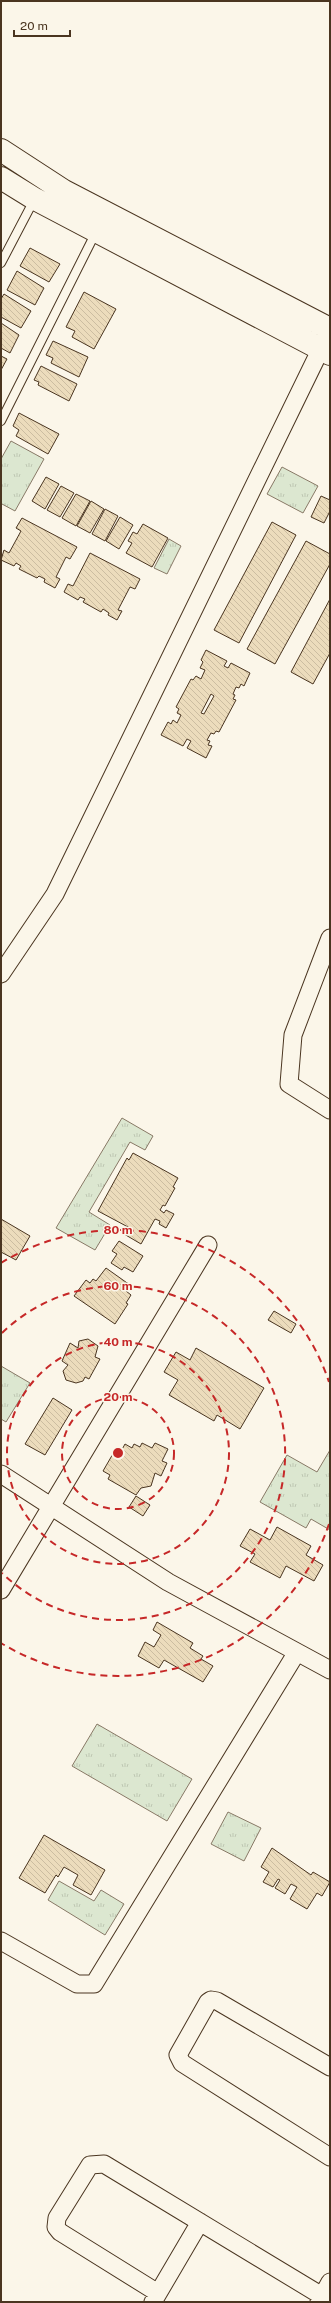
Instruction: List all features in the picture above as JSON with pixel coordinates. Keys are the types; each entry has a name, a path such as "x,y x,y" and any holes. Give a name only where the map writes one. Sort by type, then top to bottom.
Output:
{"street":[{"path":"1,150 64,191 328,341"},
{"path":"1,178 35,199 96,231 328,341"},
{"path":"1,974 55,894 328,341"},
{"path":"330,938 293,1035 289,1084 330,1110"},
{"path":"1,1590 208,1245"},
{"path":"1,1474 168,1582 330,1670"},
{"path":"1,1940 77,1984 94,1984 297,1652"},
{"path":"330,2067 217,2000 211,2000 208,2002 178,2055 182,2063 330,2157"},
{"path":"200,2222 155,2298 60,2232 56,2227 57,2218 86,2170 90,2165 97,2163 104,2164 323,2294"}],"lane":[{"path":"1,263 35,199"},
{"path":"1,421 96,231"}],"green space":[{"path":"11,441 44,459 15,511 2,504 1,505 1,459"},
{"path":"282,467 318,486 303,513 267,494"},
{"path":"169,539 181,546 167,574 154,568"},
{"path":"122,1118 153,1136 145,1150 130,1142 89,1212 110,1225 95,1250 56,1228"},
{"path":"1,1366 30,1383 6,1422 1,1419"},
{"path":"330,1450 330,1530 311,1519 306,1528 260,1502 287,1455 317,1472"},
{"path":"97,1724 192,1779 167,1821 72,1766"},
{"path":"228,1812 261,1828 244,1861 211,1844"},
{"path":"59,1881 94,1901 101,1890 124,1904 105,1935 48,1900"}],"building":[{"path":"30,248 60,264 49,282 20,266"},
{"path":"17,271 44,288 35,305 7,290"},
{"path":"84,292 116,309 94,349 72,337 75,331 66,327"},
{"path":"4,294 31,311 21,328 1,317 1,299"},
{"path":"1,323 19,335 10,353 1,348"},
{"path":"53,341 88,357 79,377 51,363 53,358 46,355"},
{"path":"1,356 7,359 1,370"},
{"path":"41,366 77,384 69,401 38,385 39,382 34,380"},
{"path":"19,413 59,434 48,454 16,436 19,430 13,426"},
{"path":"46,477 59,484 45,509 32,501"},
{"path":"61,486 74,493 60,517 47,510"},
{"path":"76,494 90,501 76,526 62,518"},
{"path":"321,496 330,500 330,511 324,523 311,517"},
{"path":"91,501 104,509 90,533 77,526"},
{"path":"105,509 118,516 105,541 92,534"},
{"path":"120,517 133,525 119,549 106,541"},
{"path":"22,518 77,547 70,559 66,557 56,577 60,579 55,588 44,582 45,579 39,576 37,578 19,569 21,566 16,563 14,566 1,560 4,550 9,553 21,531 16,528"},
{"path":"272,522 296,535 239,643 214,630"},
{"path":"143,524 168,538 152,567 126,553 132,543 128,541 133,532 137,534"},
{"path":"306,541 330,554 330,564 275,664 247,649"},
{"path":"90,553 140,579 135,589 130,587 118,610 122,611 117,620 108,615 109,613 103,609 101,612 83,602 85,599 80,597 78,600 64,592 68,584 73,586"},
{"path":"330,599 330,653 313,684 291,672"},
{"path":"206,650 227,661 224,666 228,668 231,663 250,673 244,686 241,684 239,688 236,687 233,694 235,695 233,699 236,700 219,732 216,731 214,734 211,733 207,740 210,741 208,745 212,746 206,758 187,748 191,741 187,739 183,746 161,735 168,722 171,724 173,720 177,723 181,715 177,713 179,709 176,707 191,679 193,680 196,676 201,679 205,670 200,668 203,662 201,660","holes":["211,694 214,696 204,714 201,713"]},
{"path":"133,1153 178,1178 173,1187 175,1188 165,1206 163,1205 160,1210 164,1213 166,1210 174,1214 166,1228 159,1224 160,1221 155,1219 141,1244 124,1234 128,1227 98,1211 127,1158 129,1160"},
{"path":"1,1219 30,1236 16,1260 1,1252"},
{"path":"119,1241 143,1256 133,1272 124,1267 122,1270 111,1263 117,1254 112,1251"},
{"path":"106,1268 130,1285 126,1291 131,1295 126,1303 128,1304 115,1324 74,1296 86,1280 90,1283 93,1279 96,1281"},
{"path":"274,1311 296,1324 291,1333 268,1320"},
{"path":"88,1339 98,1346 95,1357 100,1359 89,1379 85,1377 83,1381 76,1383 66,1380 63,1371 68,1365 62,1361 70,1343 78,1348 79,1341"},
{"path":"196,1348 264,1388 240,1429 217,1415 214,1421 169,1395 178,1380 164,1372 176,1352 190,1360"},
{"path":"53,1398 72,1410 45,1455 25,1444"},
{"path":"142,1443 152,1448 155,1443 168,1449 162,1461 167,1463 161,1476 155,1473 151,1486 141,1488 136,1495 108,1479 110,1475 103,1471 114,1452 119,1455 125,1444 132,1448 134,1444 140,1447"},
{"path":"136,1496 150,1505 143,1516 129,1507"},
{"path":"277,1527 311,1546 306,1555 323,1565 314,1581 286,1566 280,1578 250,1562 255,1554 240,1546 250,1529 270,1540"},
{"path":"157,1622 193,1643 190,1648 203,1656 201,1659 213,1666 203,1682 164,1660 159,1668 138,1656 145,1642 154,1647 161,1635 153,1630"},
{"path":"44,1835 105,1870 91,1895 73,1885 78,1875 64,1867 58,1877 56,1875 45,1893 19,1878"},
{"path":"272,1848 311,1875 313,1872 330,1882 322,1896 317,1893 307,1909 290,1899 297,1887 291,1884 285,1894 275,1888 280,1880 278,1879 273,1887 263,1882 269,1872 261,1867"}]}
